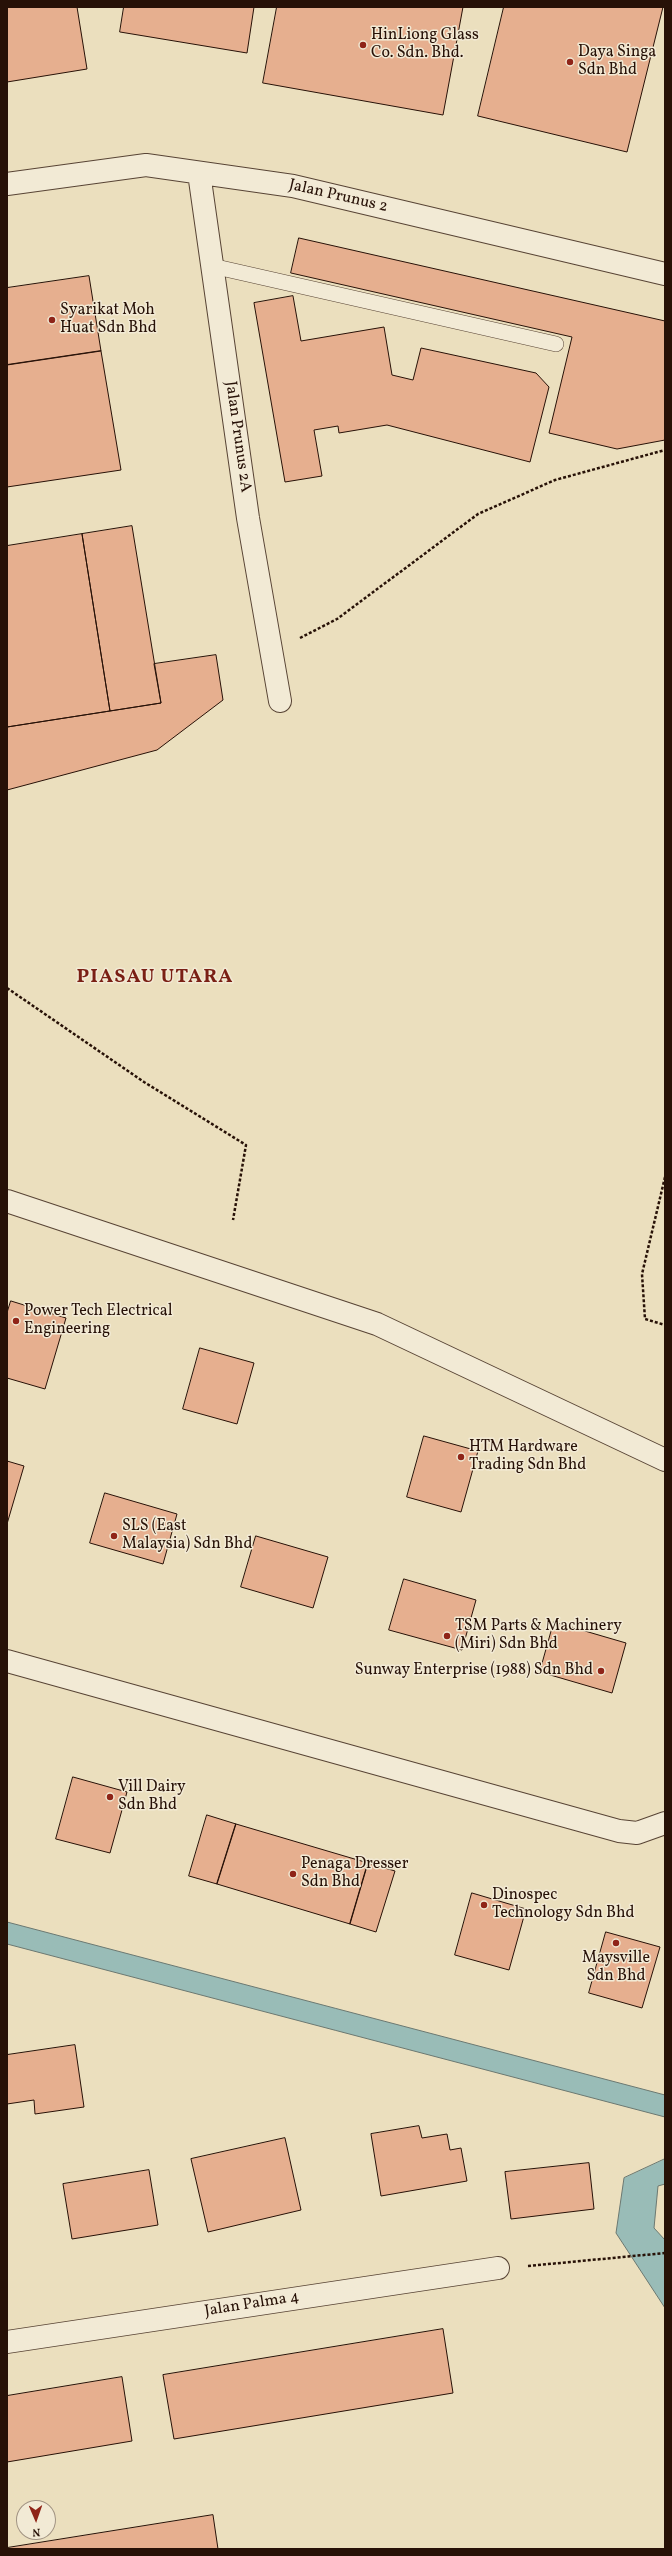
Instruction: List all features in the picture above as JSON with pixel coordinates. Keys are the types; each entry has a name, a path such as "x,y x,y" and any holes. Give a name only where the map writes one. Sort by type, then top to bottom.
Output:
{"street":[{"name":"Jalan Prunus 2","path":"7,184 146,165 293,186 665,274"},
{"name":"Jalan Prunus 2A","path":"199,173 248,518 280,701"},
{"path":"7,1201 377,1324 665,1460"},
{"path":"7,1661 620,1830 637,1833 665,1823"},
{"name":"Jalan Palma 4","path":"7,2342 498,2268"}],"lane":[{"path":"212,266 556,344"}],"path":[{"path":"272,653 337,619 478,514 555,480 665,450"},
{"path":"7,988 144,1082 246,1145 233,1220"},
{"path":"665,1177 642,1274 645,1318 665,1324"},
{"path":"498,2268 665,2253"}],"water":[{"path":"7,1922 665,2095 665,2117 7,1944"},
{"path":"665,2159 665,2184 658,2186 654,2228 665,2240 665,2308 616,2233 624,2178"}],"building":[{"path":"7,7 77,7 87,69 7,82"},
{"path":"124,7 254,7 247,53 120,32"},
{"name":"HinLiong Glass Co. Sdn. Bhd.","path":"277,7 463,7 443,115 263,83"},
{"name":"Daya Singa Sdn Bhd","path":"504,7 663,7 627,152 478,116"},
{"path":"299,238 665,321 665,440 617,449 549,433 572,337 291,273"},
{"name":"Syarikat Moh Huat Sdn Bhd","path":"89,276 101,351 7,365 7,288"},
{"path":"293,296 301,341 384,327 392,375 413,380 421,348 536,373 549,387 530,462 387,425 339,433 338,426 314,430 322,476 285,482 254,303"},
{"path":"101,351 121,470 7,487 7,365"},
{"path":"132,526 161,703 110,711 82,534"},
{"path":"82,534 110,711 7,727 7,546"},
{"path":"216,655 223,700 157,750 7,790 7,727 161,703 154,664"},
{"path":"11,1301 66,1318 45,1389 7,1378 7,1313"},
{"path":"200,1348 254,1363 237,1424 183,1409"},
{"path":"424,1436 478,1451 461,1512 407,1497"},
{"path":"7,1461 24,1466 7,1524"},
{"path":"105,1493 177,1514 163,1564 90,1543"},
{"path":"256,1536 328,1557 313,1608 241,1587"},
{"path":"404,1579 476,1600 462,1650 389,1630"},
{"path":"554,1622 626,1643 612,1693 540,1672"},
{"path":"73,1777 127,1792 110,1853 56,1839"},
{"path":"207,1815 236,1824 217,1884 189,1876"},
{"name":"Penaga Dresser Sdn Bhd","path":"236,1824 368,1863 350,1924 217,1884"},
{"path":"368,1863 395,1871 376,1932 350,1924"},
{"path":"472,1893 526,1909 509,1970 455,1955"},
{"path":"606,1932 660,1947 642,2008 589,1993"},
{"path":"75,2045 84,2107 35,2114 34,2100 7,2104 7,2055"},
{"path":"419,2126 422,2138 447,2134 450,2150 461,2148 467,2181 381,2196 371,2134"},
{"path":"285,2138 301,2210 208,2232 191,2159"},
{"path":"589,2163 594,2209 511,2219 505,2172"},
{"path":"149,2170 158,2225 72,2239 63,2184"},
{"path":"443,2329 453,2393 174,2439 163,2375"},
{"path":"122,2377 132,2441 7,2462 7,2396"},
{"path":"213,2515 218,2549 7,2549 7,2548"}],"place":[{"name":"HinLiong Glass Co. Sdn. Bhd.","path":"363,45"},
{"name":"Daya Singa Sdn Bhd","path":"570,62"},
{"name":"Syarikat Moh Huat Sdn Bhd","path":"52,320"},
{"name":"Power Tech Electrical Engineering","path":"16,1321"},
{"name":"HTM Hardware Trading Sdn Bhd","path":"461,1457"},
{"name":"SLS (East Malaysia) Sdn Bhd","path":"114,1536"},
{"name":"TSM Parts & Machinery (Miri) Sdn Bhd","path":"447,1636"},
{"name":"Sunway Enterprise (1988) Sdn Bhd","path":"601,1671"},
{"name":"Vill Dairy Sdn Bhd","path":"110,1797"},
{"name":"Penaga Dresser Sdn Bhd","path":"293,1874"},
{"name":"Dinospec Technology Sdn Bhd","path":"484,1905"},
{"name":"Maysville Sdn Bhd","path":"616,1943"}],"district":[{"name":"PIASAU UTARA","path":"155,978"}]}
